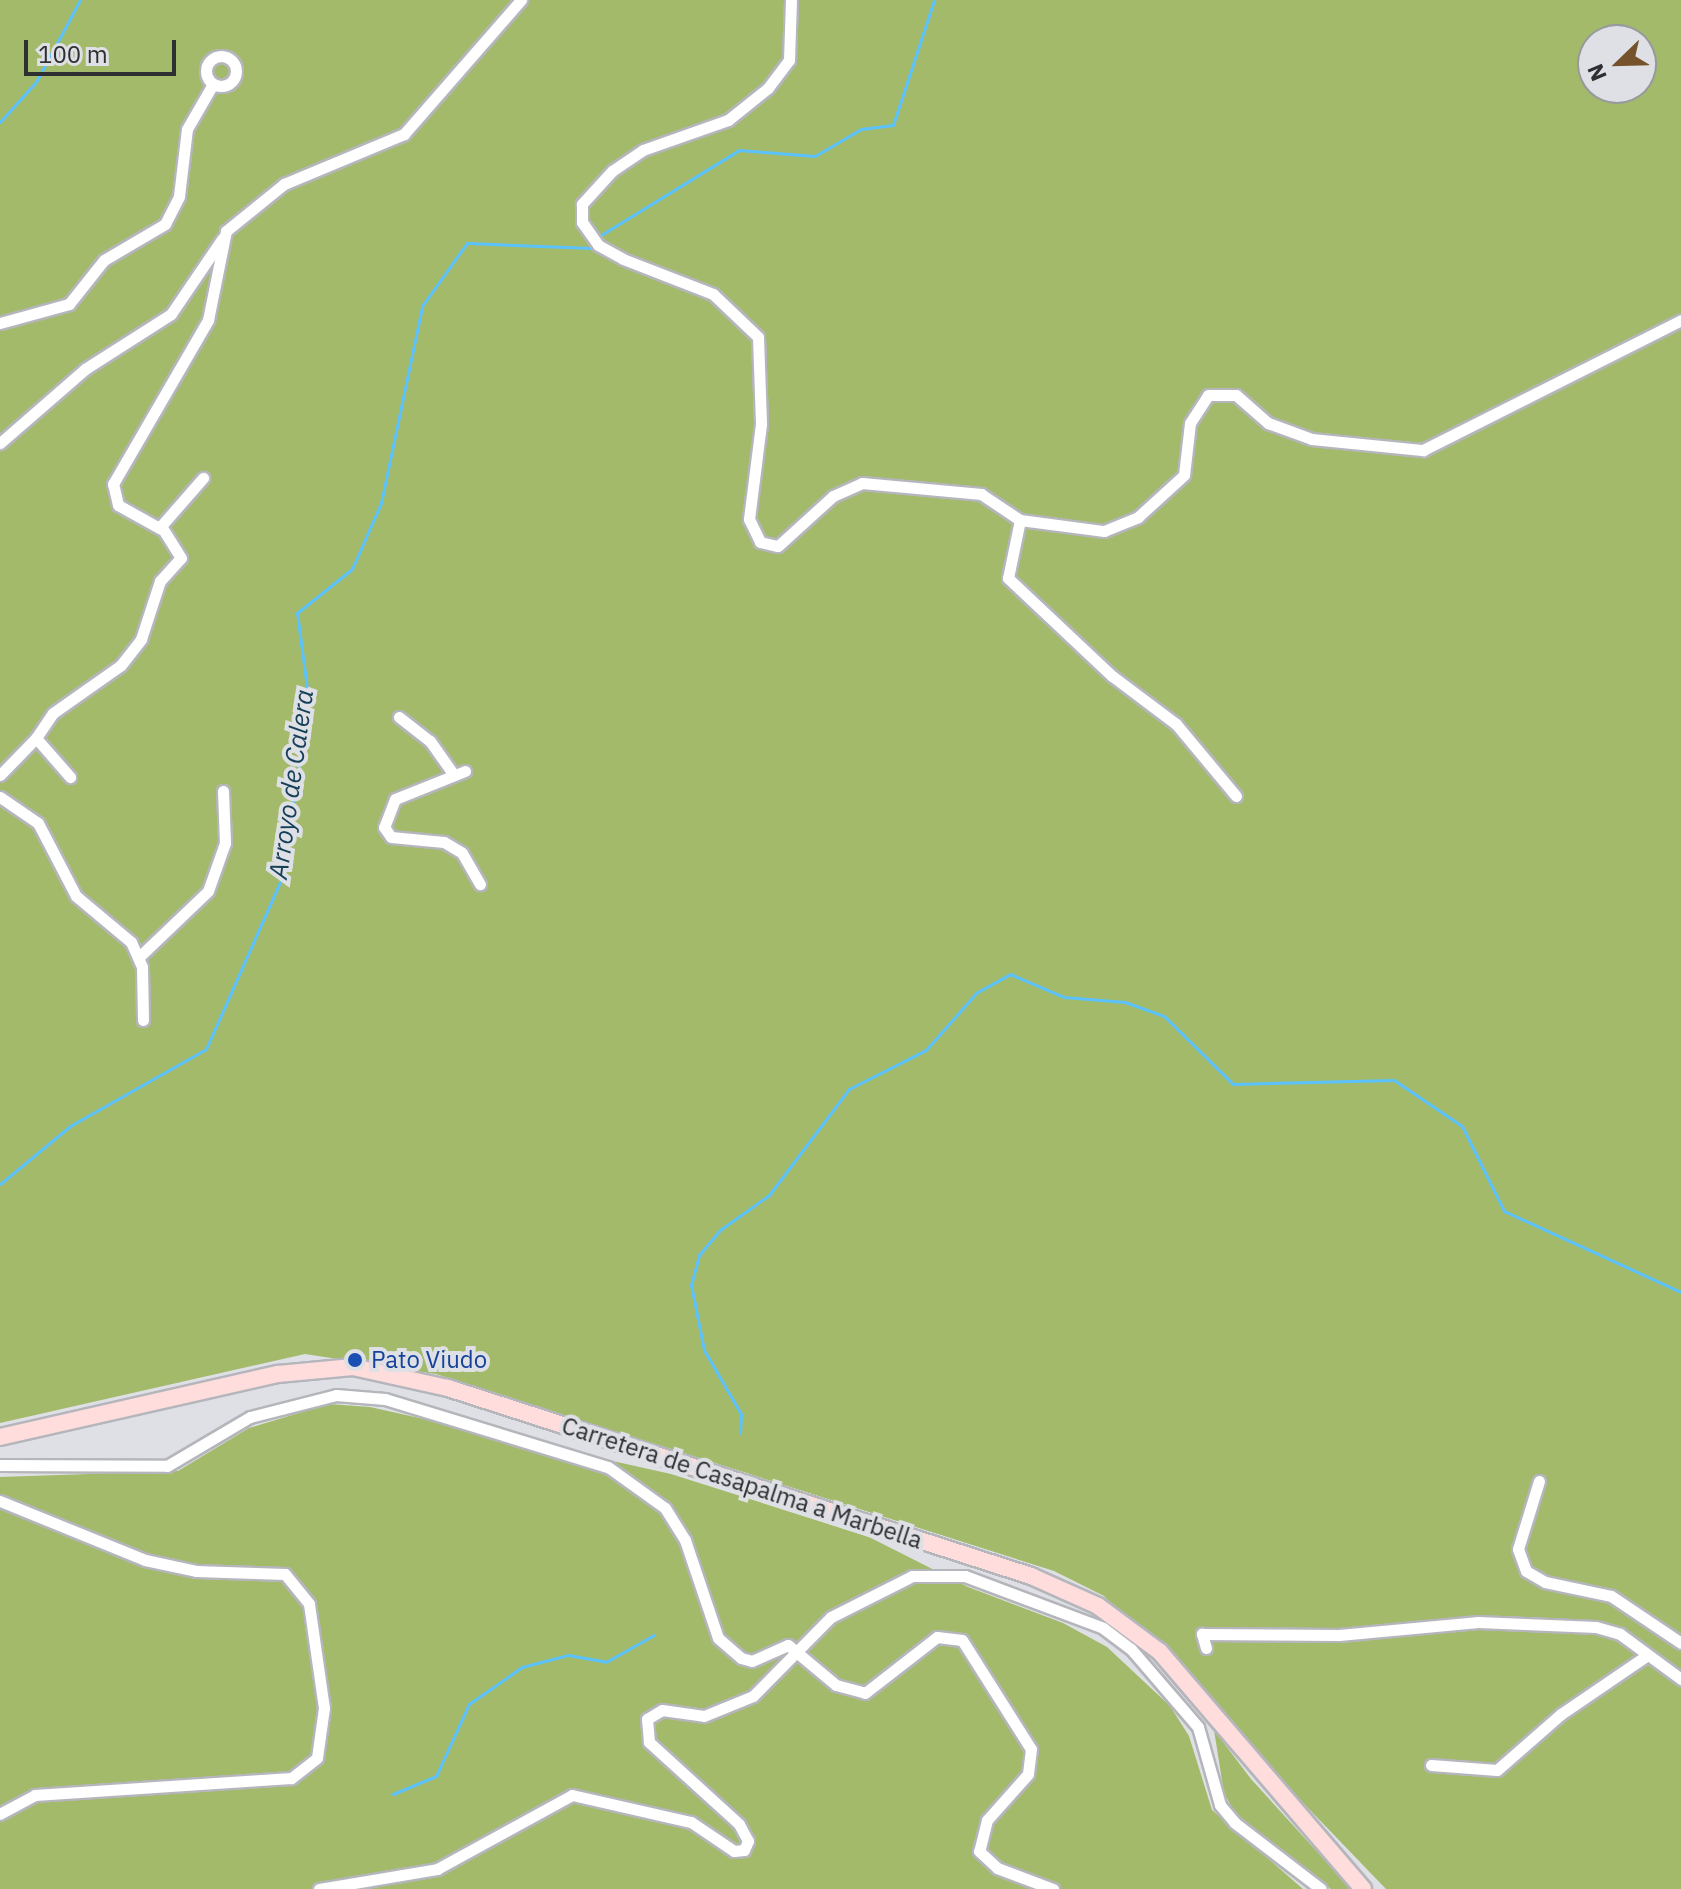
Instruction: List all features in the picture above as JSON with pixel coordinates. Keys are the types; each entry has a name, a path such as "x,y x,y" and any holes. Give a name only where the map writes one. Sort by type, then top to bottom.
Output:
{"main road":[{"name":"Carretera de Casapalma a Marbella","path":"0,1437 278,1374 353,1367 448,1388 1031,1576 1098,1606 1160,1652 1363,1889"}],"street":[{"path":"0,443 85,369 171,314 222,239 284,184 404,134 521,0"},
{"path":"791,0 789,60 768,88 728,120 643,150 612,171 582,204 582,222 598,245 623,259 713,294 758,337 761,424 749,519 760,542 778,546 833,496 862,483 981,494 1020,520 1104,531 1138,517 1184,475 1190,423 1208,395 1236,395 1268,423 1312,439 1423,450 1681,320"},
{"path":"0,323 69,304 104,260 165,224 179,196 187,129 213,84"},
{"path":"0,775 36,738 53,713 121,665 152,621 160,581 181,558 161,529 118,505 113,484 213,310 222,239"},
{"path":"161,529 203,478"},
{"path":"1020,520 1008,578 1091,658 1176,724 1236,796"},
{"path":"399,717 430,741 460,773 395,799 384,827 391,837 444,842 462,853 480,884"},
{"path":"36,738 70,777"},
{"path":"139,957 208,891 225,843 223,791"},
{"path":"0,797 53,840 76,896 113,921 139,957 143,1020"},
{"path":"0,1465 167,1466 250,1417 288,1404 336,1395 385,1399 629,1478 665,1508 685,1540 710,1621 729,1651 752,1661 788,1645 801,1648 836,1685 865,1693 937,1637 962,1640 1031,1749 1028,1774 987,1820 979,1851 997,1868 1053,1889"},
{"path":"1539,1481 1518,1549 1526,1571 1622,1601 1681,1643"},
{"path":"0,1501 145,1560 196,1571 285,1574 309,1604 324,1708 317,1758 291,1778 35,1795 0,1814"},
{"path":"319,1889 437,1869 572,1795 691,1822 741,1852 748,1841 739,1824 667,1762 645,1725 662,1710 704,1716 735,1705 787,1669 801,1648 831,1617 912,1576 965,1576 1103,1628 1185,1706 1206,1744 1220,1805 1235,1823 1321,1889"},
{"path":"1206,1648 1202,1634 1339,1635 1478,1622 1596,1627 1620,1634 1681,1679"},
{"path":"1431,1765 1497,1770 1561,1714 1646,1656"}],"green space":[{"path":"0,0 1681,0 1681,1889 1386,1889 1104,1596 1054,1571 436,1374 305,1354 0,1423"},
{"path":"329,1404 370,1407 671,1474 869,1537 968,1587 1063,1623 1107,1647 1170,1706 1189,1736 1212,1810 1303,1889 0,1889 0,1477 178,1471 249,1428"},
{"path":"1214,1730 1251,1779 1351,1889 1331,1889 1235,1813 1224,1793"}],"waterway":[{"path":"0,122 36,82 80,0"},
{"name":"Arroyo de Calera","path":"601,235 739,150 815,156 861,129 893,125 934,0"},
{"name":"Arroyo de Calera","path":"0,1184 70,1126 206,1049 283,875 308,696 297,613 352,569 381,503 422,306 467,243 592,248"},
{"path":"740,1433 741,1414 704,1350 691,1285 699,1255 720,1230 769,1195 849,1089 926,1050 976,993 1010,974 1064,997 1125,1002 1164,1016 1233,1084 1394,1080 1462,1126 1504,1211 1681,1292"},
{"path":"393,1794 436,1776 469,1704 522,1667 568,1655 606,1662 654,1635"}],"place":[{"name":"Pato Viudo","path":"355,1360"}]}
